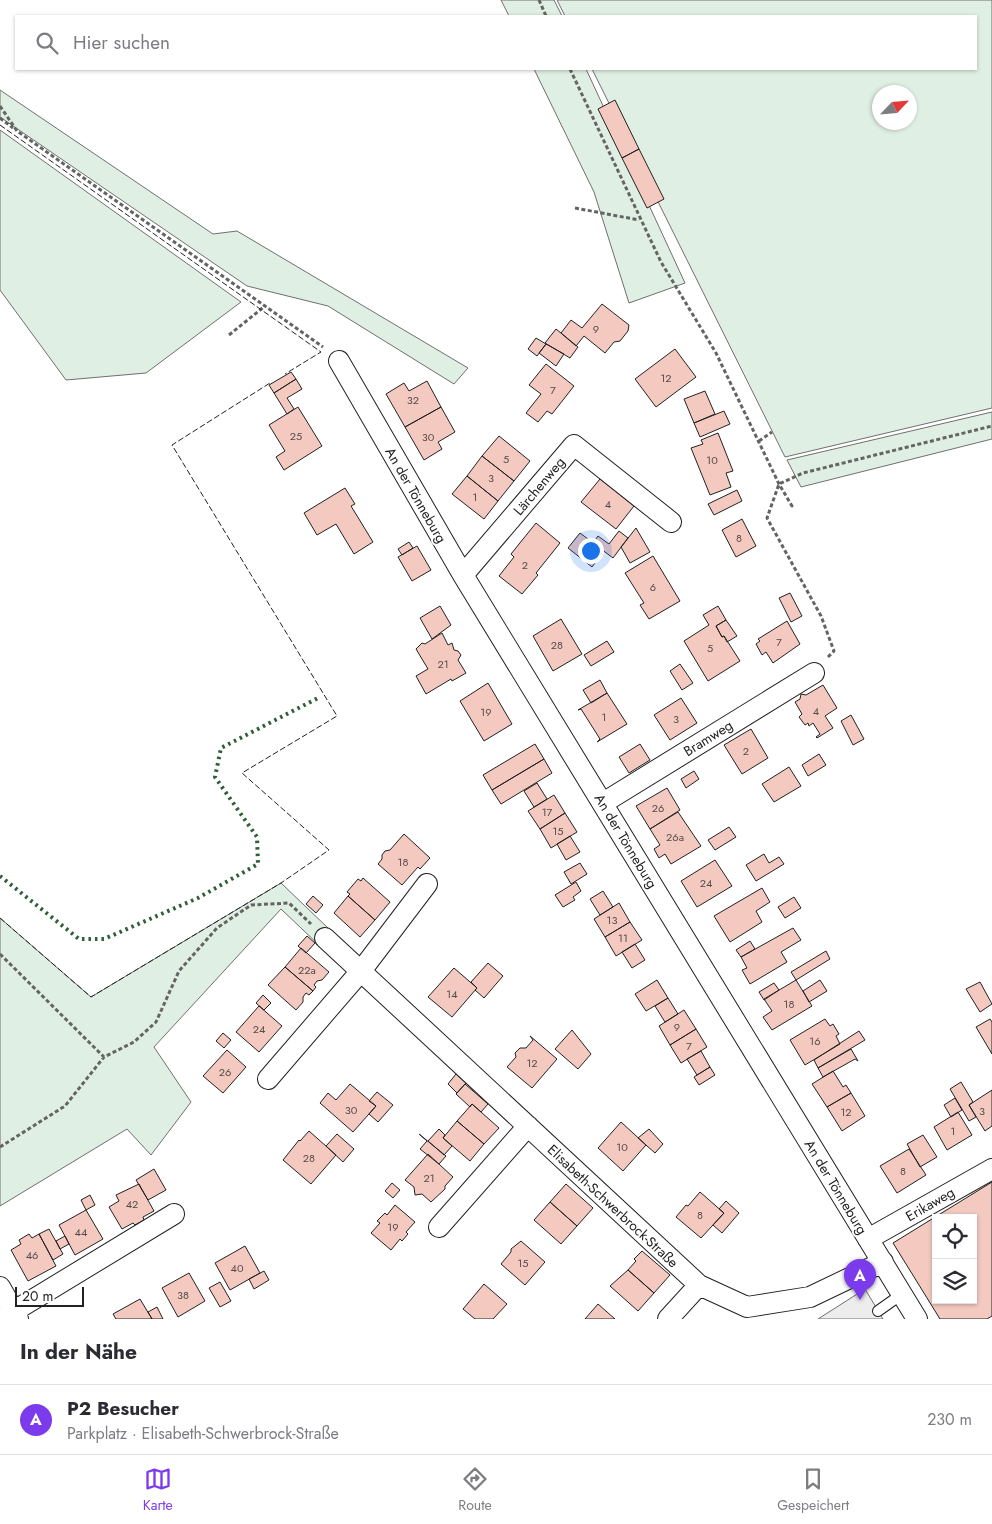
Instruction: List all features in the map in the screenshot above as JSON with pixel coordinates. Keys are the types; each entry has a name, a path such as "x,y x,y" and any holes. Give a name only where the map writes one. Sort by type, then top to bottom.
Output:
{"street":[{"name":"An der Tönneburg","path":"339,361 463,575 917,1319"},
{"name":"Lärchenweg","path":"463,575 574,445 671,522"},
{"name":"Bramweg","path":"603,803 814,673"},
{"path":"268,1079 361,971 427,884"},
{"name":"Elisabeth-Schwerbrock-Straße","path":"325,938 699,1285 748,1307 810,1296 883,1262"},
{"path":"439,1227 528,1126"},
{"name":"Erikaweg","path":"868,1239 992,1168"},
{"path":"0,1287 11,1317 174,1214"},
{"path":"668,1319 699,1285"}],"lane":[{"path":"878,1310 902,1294"}],"path":[{"path":"539,0 546,15"},
{"path":"570,70 661,262 716,353 779,484 792,506 790,505"},
{"path":"0,106 17,131"},
{"path":"0,118 329,350 339,361"},
{"path":"575,208 640,220"},
{"path":"229,335 265,306"},
{"path":"814,673 834,651 821,616 767,518 779,484 803,473 992,426"},
{"path":"758,441 772,432"},
{"path":"0,1147 66,1106 104,1057 134,1042 156,1022 179,971 217,928 251,905 289,904 325,938"},
{"path":"0,954 104,1057"}],"green space":[{"path":"501,0 554,0 562,15 508,15"},
{"path":"557,0 992,0 992,408 785,457 592,70 977,70 977,15 564,15"},
{"path":"534,70 586,70 685,283 629,303 594,192"},
{"path":"0,90 213,234 237,231 468,368 454,384 328,306 247,286 0,117"},
{"path":"0,130 241,302 146,373 66,380 0,290"},
{"path":"992,412 992,439 801,487 787,460"},
{"path":"281,883 352,951 341,966 281,909 154,1047 191,1102 151,1155 127,1129 0,1206 0,918 91,997"}],"shaded area":[{"path":"865,1289 883,1319 818,1319"}],"building":[{"path":"615,100 639,149 622,158 598,109"},
{"path":"639,149 664,199 647,208 622,158"},
{"path":"602,304 629,325 628,331 620,341 614,342 605,353 584,336 576,346 561,333 571,320 582,328"},
{"path":"556,329 578,347 570,358 545,343"},
{"path":"536,338 546,344 537,356 528,349"},
{"path":"546,344 564,354 556,366 539,353"},
{"path":"675,349 696,377 656,407 635,379"},
{"path":"546,364 574,386 552,414 547,411 538,422 526,413 541,394 529,385"},
{"path":"291,372 296,379 274,393 269,385"},
{"path":"296,379 302,389 287,398 294,409 287,414 274,393"},
{"path":"427,381 441,407 405,427 386,394 404,383 409,391"},
{"path":"705,391 715,414 694,423 684,399"},
{"path":"298,407 322,446 284,470 276,457 285,451 269,425"},
{"path":"441,407 455,432 438,442 442,449 424,460 405,427"},
{"path":"724,411 730,424 700,437 694,423"},
{"path":"718,433 733,471 726,473 731,487 710,495 691,448 703,444 701,440"},
{"path":"499,436 530,461 514,481 482,456"},
{"path":"482,456 514,481 498,501 467,476"},
{"path":"467,476 498,501 484,519 452,494"},
{"path":"600,479 634,506 616,529 581,502"},
{"path":"345,488 355,504 351,506 373,542 354,554 336,524 317,535 304,513"},
{"path":"737,490 742,501 714,515 708,504"},
{"path":"742,519 756,546 736,557 722,530"},
{"path":"536,523 560,543 522,594 499,576 514,557 511,554"},
{"path":"636,528 650,552 630,563 621,547"},
{"path":"619,531 628,538 613,558 593,543 598,536 609,544"},
{"path":"580,533 604,551 592,567 568,548"},
{"path":"409,542 413,548 402,555 398,549"},
{"path":"417,546 431,570 412,581 398,557"},
{"path":"653,556 680,601 649,619 640,605 644,603 625,573"},
{"path":"790,593 802,616 791,622 779,598"},
{"path":"440,606 451,625 432,639 420,618"},
{"path":"718,606 726,620 716,626 740,661 708,681 684,641 709,625 703,615"},
{"path":"561,619 582,654 553,671 533,636"},
{"path":"726,620 737,636 727,642 716,626"},
{"path":"787,621 800,644 773,663 766,652 762,655 756,644 760,641 758,639"},
{"path":"442,633 448,645 452,643 454,650 458,651 461,655 458,660 466,673 452,681 451,679 426,694 416,676 428,669 416,649 422,643 425,644"},
{"path":"607,641 614,652 591,666 584,655"},
{"path":"680,664 693,683 682,690 670,671"},
{"path":"600,680 607,693 591,703 583,690"},
{"path":"488,683 512,724 484,741 460,701"},
{"path":"823,685 837,708 825,716 833,728 817,738 820,734 813,723 809,726 808,723 805,725 799,717 802,714 795,702 800,699 801,694 806,695"},
{"path":"607,693 627,724 597,742 600,739 581,709 578,710"},
{"path":"681,698 697,723 670,740 654,715"},
{"path":"851,715 864,739 853,745 841,721"},
{"path":"751,729 768,758 742,774 724,745"},
{"path":"535,744 544,759 492,790 483,775"},
{"path":"640,744 650,760 629,773 619,757"},
{"path":"819,754 826,765 808,776 802,765"},
{"path":"544,759 552,773 501,804 492,790"},
{"path":"789,767 801,786 774,802 762,784"},
{"path":"694,771 699,779 686,788 681,779"},
{"path":"537,783 547,799 534,807 524,791"},
{"path":"667,788 680,810 650,829 636,806"},
{"path":"554,795 565,813 540,829 528,811"},
{"path":"678,812 701,846 671,864 665,854 659,858 654,849 660,845 650,829"},
{"path":"565,813 577,832 551,848 540,829"},
{"path":"729,827 736,837 715,850 708,840"},
{"path":"404,834 430,858 420,869 418,867 402,885 378,864 385,851 390,850"},
{"path":"570,836 580,852 566,860 557,844"},
{"path":"764,854 769,863 779,857 784,864 756,881 746,865"},
{"path":"715,860 732,886 697,907 681,881"},
{"path":"580,863 587,874 571,884 564,872"},
{"path":"363,878 390,902 375,920 348,896 350,894 347,892 358,879 361,881"},
{"path":"576,882 581,891 573,897 575,900 563,907 555,895"},
{"path":"762,888 770,902 756,911 762,922 730,942 714,916"},
{"path":"603,891 613,907 600,915 590,899"},
{"path":"313,896 323,905 316,913 306,904"},
{"path":"348,896 375,920 360,937 334,913"},
{"path":"794,897 801,908 785,918 778,907"},
{"path":"619,903 630,922 605,937 594,919"},
{"path":"630,922 642,940 616,956 605,937"},
{"path":"793,928 801,940 781,952 787,962 750,984 742,970 747,968 741,957"},
{"path":"307,936 315,943 306,953 298,946"},
{"path":"750,941 755,949 741,957 736,950"},
{"path":"635,944 645,960 632,968 622,952"},
{"path":"301,948 329,972 322,980 317,981 313,991 285,967"},
{"path":"826,951 830,959 796,980 791,972"},
{"path":"488,963 503,976 484,998 475,990 477,988 471,982"},
{"path":"285,967 313,991 309,995 306,993 303,997 303,1002 296,1010 268,985"},
{"path":"454,968 477,988 452,1017 428,997"},
{"path":"657,980 668,998 646,1011 635,994"},
{"path":"796,980 812,1006 772,1030 763,1017 772,1011 764,999"},
{"path":"820,980 827,991 809,1002 803,991"},
{"path":"980,982 992,1004 980,1012 966,989"},
{"path":"774,983 779,990 764,1000 759,992"},
{"path":"263,995 271,1003 264,1010 256,1003"},
{"path":"668,998 678,1014 665,1022 655,1006"},
{"path":"259,1006 282,1026 259,1052 236,1032"},
{"path":"684,1010 696,1029 670,1045 659,1026"},
{"path":"825,1019 830,1026 833,1024 839,1034 836,1036 840,1044 805,1065 790,1040"},
{"path":"990,1019 992,1022 992,1054 976,1027"},
{"path":"696,1029 707,1047 681,1063 670,1045"},
{"path":"572,1030 591,1054 578,1069 555,1049"},
{"path":"859,1031 865,1040 818,1068 814,1060"},
{"path":"223,1033 231,1040 224,1048 216,1041"},
{"path":"530,1036 557,1059 532,1088 507,1067 516,1057 515,1053 520,1048 526,1048 533,1040"},
{"path":"851,1049 858,1061 855,1059 823,1077 818,1068"},
{"path":"227,1050 246,1067 223,1093 203,1076"},
{"path":"701,1051 710,1067 697,1075 687,1059"},
{"path":"710,1067 715,1075 699,1085 694,1077"},
{"path":"833,1071 843,1087 846,1085 851,1093 827,1107 812,1084"},
{"path":"456,1074 466,1083 457,1093 448,1084"},
{"path":"961,1082 973,1102 969,1105 976,1117 969,1121 950,1089"},
{"path":"350,1084 376,1106 353,1132 320,1103 328,1093 336,1100"},
{"path":"465,1084 488,1104 481,1112 472,1104 470,1107 456,1094"},
{"path":"992,1090 992,1126 985,1131 969,1105"},
{"path":"377,1092 393,1105 378,1122 369,1114 376,1106 369,1101"},
{"path":"851,1093 865,1116 842,1131 827,1107"},
{"path":"955,1098 962,1110 951,1117 944,1105"},
{"path":"472,1104 499,1128 484,1144 457,1121"},
{"path":"958,1112 972,1135 947,1150 934,1127"},
{"path":"457,1121 484,1144 470,1161 443,1138"},
{"path":"621,1122 646,1145 623,1171 598,1148"},
{"path":"439,1129 445,1135 443,1138 452,1146 444,1155 428,1141"},
{"path":"649,1129 663,1144 655,1153 638,1138"},
{"path":"309,1131 336,1155 311,1184 283,1160"},
{"path":"337,1134 354,1149 343,1162 326,1146"},
{"path":"419,1134 446,1156 439,1164 420,1149 427,1141"},
{"path":"923,1135 937,1157 920,1167 907,1144"},
{"path":"909,1149 926,1175 897,1193 880,1166"},
{"path":"428,1154 453,1177 445,1186 445,1189 431,1202 422,1194 415,1195 414,1187 405,1180"},
{"path":"154,1169 166,1190 148,1200 136,1180"},
{"path":"992,1182 992,1316 987,1319 940,1319 893,1243 932,1219 932,1304 977,1304 977,1214 940,1214"},
{"path":"392,1183 400,1190 393,1198 385,1191"},
{"path":"139,1184 154,1211 143,1217 144,1220 122,1229 109,1207 119,1201 116,1195"},
{"path":"566,1184 593,1208 577,1226 550,1202"},
{"path":"700,1192 724,1213 701,1238 676,1217"},
{"path":"90,1195 95,1205 86,1210 81,1200"},
{"path":"726,1201 739,1213 722,1233 713,1225 724,1213 719,1209"},
{"path":"550,1202 577,1226 561,1244 534,1220"},
{"path":"395,1205 415,1222 406,1232 408,1234 402,1241 400,1239 391,1250 371,1233 380,1223 377,1221 385,1213 387,1215"},
{"path":"86,1210 103,1239 75,1255 59,1225"},
{"path":"49,1229 63,1254 53,1260 39,1234"},
{"path":"29,1234 32,1238 39,1234 56,1266 28,1281 11,1250 21,1244 19,1240"},
{"path":"65,1236 69,1244 60,1249 56,1241"},
{"path":"521,1241 545,1262 525,1285 501,1264 511,1252 511,1249"},
{"path":"245,1246 260,1273 230,1290 215,1263"},
{"path":"642,1251 670,1275 654,1293 628,1270 636,1261 634,1259"},
{"path":"628,1270 654,1293 638,1311 610,1286"},
{"path":"264,1271 269,1280 254,1289 249,1279"},
{"path":"189,1273 205,1301 178,1317 162,1288"},
{"path":"220,1282 231,1301 220,1307 209,1288"},
{"path":"484,1284 507,1304 493,1319 475,1319 463,1309"},
{"path":"140,1299 152,1319 116,1319 113,1314"},
{"path":"598,1304 615,1319 585,1319"},
{"path":"157,1307 163,1319 152,1319 148,1312"}],"hedge":[{"path":"0,876 79,939 104,939 198,898 258,864 257,837 215,777 221,748 318,698"}],"fence":[{"path":"0,125 321,352 285,374"},
{"path":"0,918 91,997 281,883 329,850 242,773 337,716 172,445 270,383"}],"place":[{"name":"P2 Besucher","path":"860,1300"}]}
